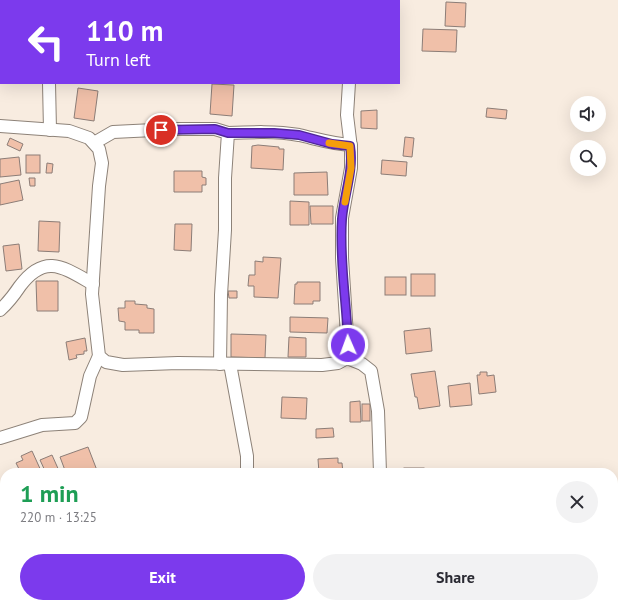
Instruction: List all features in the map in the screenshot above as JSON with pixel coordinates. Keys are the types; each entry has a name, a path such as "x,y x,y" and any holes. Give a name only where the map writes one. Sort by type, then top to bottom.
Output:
{"street":[{"path":"49,84 50,130"},
{"path":"347,358 348,328 342,258 342,218 351,168 347,115 349,84"},
{"path":"0,126 69,131 89,138 99,149 102,163 99,186 93,284 99,356 90,376 81,417 75,423 42,425 0,438"},
{"path":"94,143 114,132 174,129 215,129 228,133 262,132 299,135 332,144 350,146"},
{"path":"228,133 224,178 225,230 221,295 225,364 247,456 247,468"},
{"path":"0,310 11,301 35,270 47,266 66,269 93,284"},
{"path":"99,356 106,362 123,365 178,363 322,365 338,363 347,358"},
{"path":"347,358 362,364 371,371 378,411 380,468"}],"building":[{"path":"446,2 466,3 465,27 445,26"},
{"path":"423,29 457,30 456,52 422,51"},
{"path":"212,84 234,85 232,116 210,114"},
{"path":"78,88 98,91 94,121 74,118"},
{"path":"487,108 507,110 506,119 486,117"},
{"path":"377,110 377,129 361,128 361,111"},
{"path":"405,137 414,138 412,157 403,156"},
{"path":"10,138 23,144 20,151 7,145"},
{"path":"258,145 279,147 279,149 284,149 283,170 251,168 252,146"},
{"path":"26,155 40,155 40,173 26,173"},
{"path":"19,157 21,175 0,177 0,159"},
{"path":"382,160 407,162 406,176 381,174"},
{"path":"47,163 53,164 52,173 46,173"},
{"path":"174,171 202,171 202,177 206,178 206,185 202,185 202,192 174,192"},
{"path":"327,172 328,195 294,195 294,173"},
{"path":"29,178 35,178 35,186 30,186"},
{"path":"19,180 23,200 0,205 0,184"},
{"path":"290,201 309,202 309,225 290,225"},
{"path":"310,206 333,206 333,224 311,224"},
{"path":"39,221 60,222 59,252 38,251"},
{"path":"175,224 192,224 191,251 174,250"},
{"path":"19,244 22,269 6,271 3,246"},
{"path":"263,257 281,258 278,298 254,297 254,286 248,286 249,275 255,275 255,261 263,262"},
{"path":"411,274 435,274 435,296 411,296"},
{"path":"385,277 406,277 406,295 385,295"},
{"path":"36,281 58,281 58,311 37,311"},
{"path":"297,282 320,282 320,301 313,301 313,304 294,304 295,284 297,284"},
{"path":"228,291 237,291 237,298 229,298"},
{"path":"125,301 135,301 135,304 147,305 147,308 154,309 154,333 139,333 139,330 125,330 125,322 119,321 118,308 125,308"},
{"path":"290,317 328,318 327,333 290,332"},
{"path":"430,328 432,351 406,354 404,331"},
{"path":"231,334 266,335 265,358 231,357"},
{"path":"289,337 306,338 306,357 288,357"},
{"path":"85,338 87,351 84,351 84,354 76,355 77,358 69,360 66,342"},
{"path":"435,371 440,406 419,409 417,397 415,397 411,374"},
{"path":"480,372 487,372 487,376 494,375 496,392 479,394 477,375 480,375"},
{"path":"470,383 472,405 450,407 448,386"},
{"path":"282,397 307,398 306,419 281,418"},
{"path":"360,401 361,422 350,422 350,402"},
{"path":"362,404 370,404 370,421 362,421"},
{"path":"333,428 334,437 316,438 316,429"},
{"path":"88,447 96,468 64,468 60,457"},
{"path":"32,451 40,468 18,468 16,463 23,460 21,456"},
{"path":"52,455 58,468 44,468 40,460"},
{"path":"338,458 338,463 342,463 342,468 319,468 318,459"}],"slow traffic":[{"path":"329,143 350,146 351,148 351,168 345,202"}],"route":[{"path":"161,130 215,129 228,133 262,132 299,135 332,144 350,146 351,168 342,218 342,258 348,345"}]}
